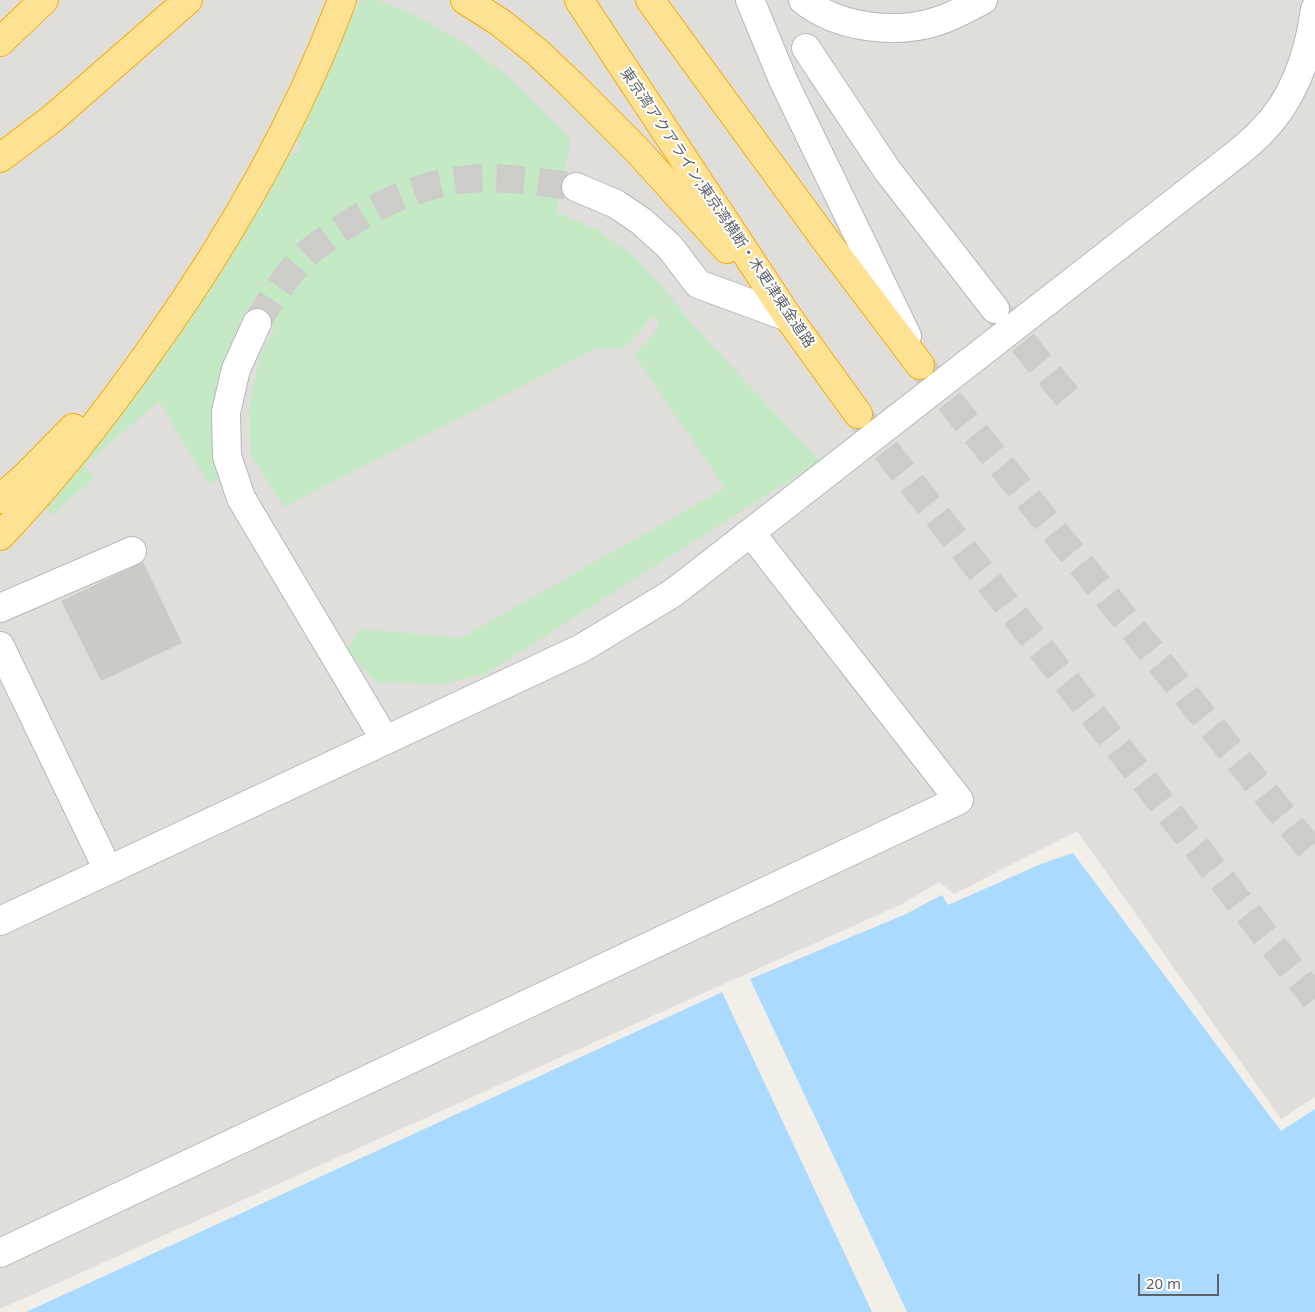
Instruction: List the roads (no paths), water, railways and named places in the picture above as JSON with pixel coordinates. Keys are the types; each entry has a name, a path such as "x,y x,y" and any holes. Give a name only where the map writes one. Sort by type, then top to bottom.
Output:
{"highway":[{"path":"0,19 28,0"},
{"path":"0,42 44,0"},
{"path":"0,158 53,118 188,0"},
{"path":"0,499 27,475 87,413 138,352 203,257 274,130 328,0"},
{"path":"0,536 31,504 115,401 224,240 297,106 323,50 342,0"},
{"path":"465,0 501,23 537,52 572,85 636,149 788,317"},
{"name":"東京湾アクアライン;東京湾横断・木更津東金道路","path":"579,0 788,317 858,414"},
{"path":"650,0 818,230 920,365"}],"street":[{"path":"750,0 783,80 920,365"},
{"path":"803,0 814,9 844,21 875,27 906,28 936,22 964,11 983,0"},
{"path":"0,921 582,648 673,593 1239,152 1263,130 1285,102 1301,73 1312,36 1315,9"},
{"path":"806,48 887,170 995,309"},
{"path":"576,188 616,204 641,221 670,247 698,284 788,317"},
{"path":"257,323 236,369 226,412 227,456 240,498 385,740"},
{"path":"0,1254 959,800 751,533"},
{"path":"0,608 132,551"},
{"path":"0,646 108,870"}],"water":[{"path":"1073,853 1281,1131 1315,1109 1315,1312 26,1312 755,977 906,914 942,895 948,905 1041,864"}],"tunnel":[{"path":"257,323 284,281 308,253 360,217 400,197 441,183 485,178 576,187"},
{"path":"996,310 1070,400"},
{"path":"923,368 1315,855"},
{"path":"860,417 1315,999"}]}
